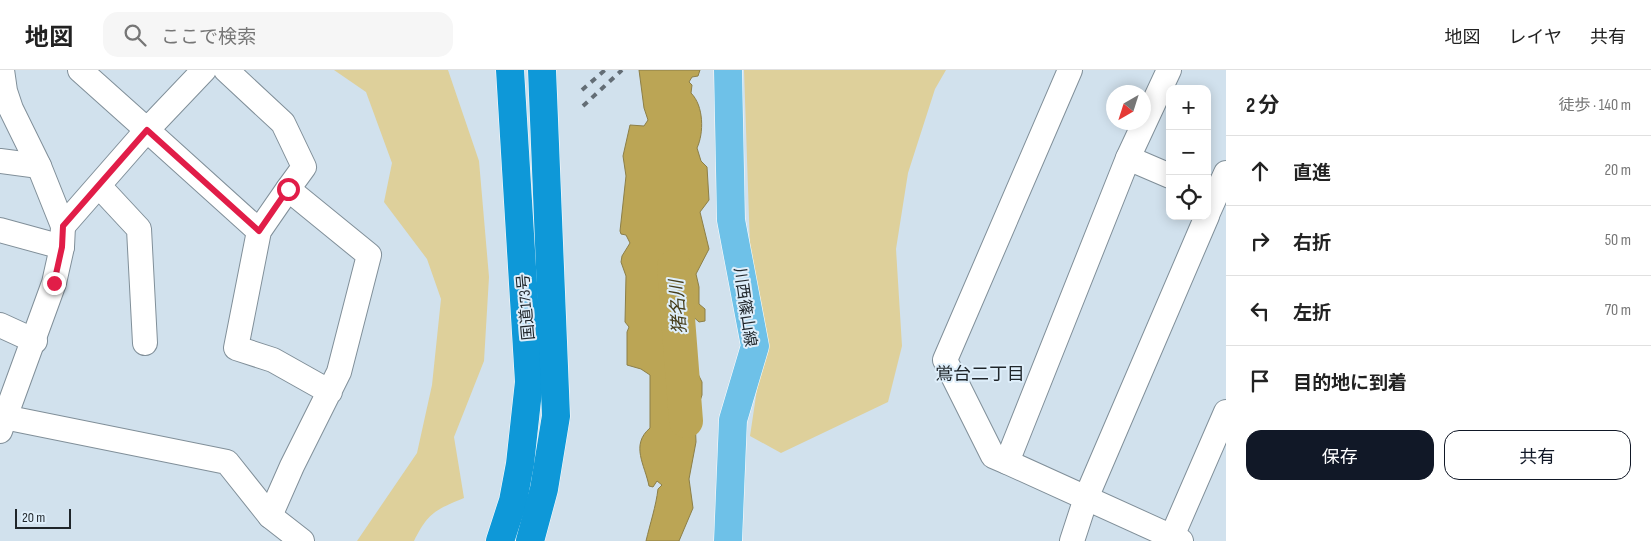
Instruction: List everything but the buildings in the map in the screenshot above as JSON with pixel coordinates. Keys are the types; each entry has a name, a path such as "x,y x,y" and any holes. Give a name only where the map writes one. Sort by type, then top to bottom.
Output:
{"highway":[{"name":"国道173号","path":"500,541 513,501 520,464 529,382 510,70"},
{"name":"国道173号","path":"530,541 544,489 556,416 542,70"}],"main road":[{"name":"川西篠山線","path":"728,70 732,220 755,346 733,420 728,541"}],"street":[{"path":"2,70 5,91 11,109 39,166 62,236"},
{"path":"80,70 259,231"},
{"path":"204,70 147,130 99,186 62,236 54,283 2,424 227,462 270,516 302,541"},
{"path":"226,70 283,123 304,167 259,231 236,348 273,360 330,392"},
{"path":"1070,70 944,360 993,456 1174,540 1226,412"},
{"path":"1007,462 1128,158 1169,70"},
{"path":"1128,158 1168,175"},
{"path":"0,161 39,166"},
{"path":"1072,541 1086,498 1226,172"},
{"path":"99,186 139,229 145,343"},
{"path":"270,516 292,466 339,372 369,255 288,189"},
{"path":"0,230 62,236"},
{"path":"0,325 34,341"}],"shaded area":[{"path":"334,70 448,70 479,161 489,277 484,361 454,437 464,498 439,509 428,518 414,541 357,541 417,453 432,385 441,299 427,259 384,202 392,163 366,92"},
{"path":"744,70 946,70 935,89 908,173 896,249 902,346 888,402 781,453 750,436 766,329 750,247"}],"water":[{"path":"639,70 700,70 698,76 692,77 689,82 692,85 691,93 698,105 702,120 701,135 697,148 701,161 707,167 709,200 700,212 709,249 696,274 699,287 699,304 705,309 705,321 699,322 686,310 680,311 677,316 681,318 681,322 674,323 670,333 671,341 684,349 685,357 676,368 677,372 695,376 698,374 702,382 702,395 695,416 696,442 689,479 693,508 679,541 646,541 658,489 662,485 657,481 653,487 649,486 640,456 641,441 650,428 650,375 641,369 627,365 627,332 629,327 625,322 626,276 621,262 622,256 630,243 626,235 621,234 620,231 626,176 623,156 630,125 644,126 648,120 644,108"}],"waterway":[{"name":"猪名川","path":"674,267 686,421"}],"railway":[{"path":"582,90 605,70"},
{"path":"583,106 622,70"}],"district":[{"name":"鴬台二丁目","path":"980,374"}],"route":[{"path":"54,283 62,247 63,226 147,130 259,231 288,189"}]}
